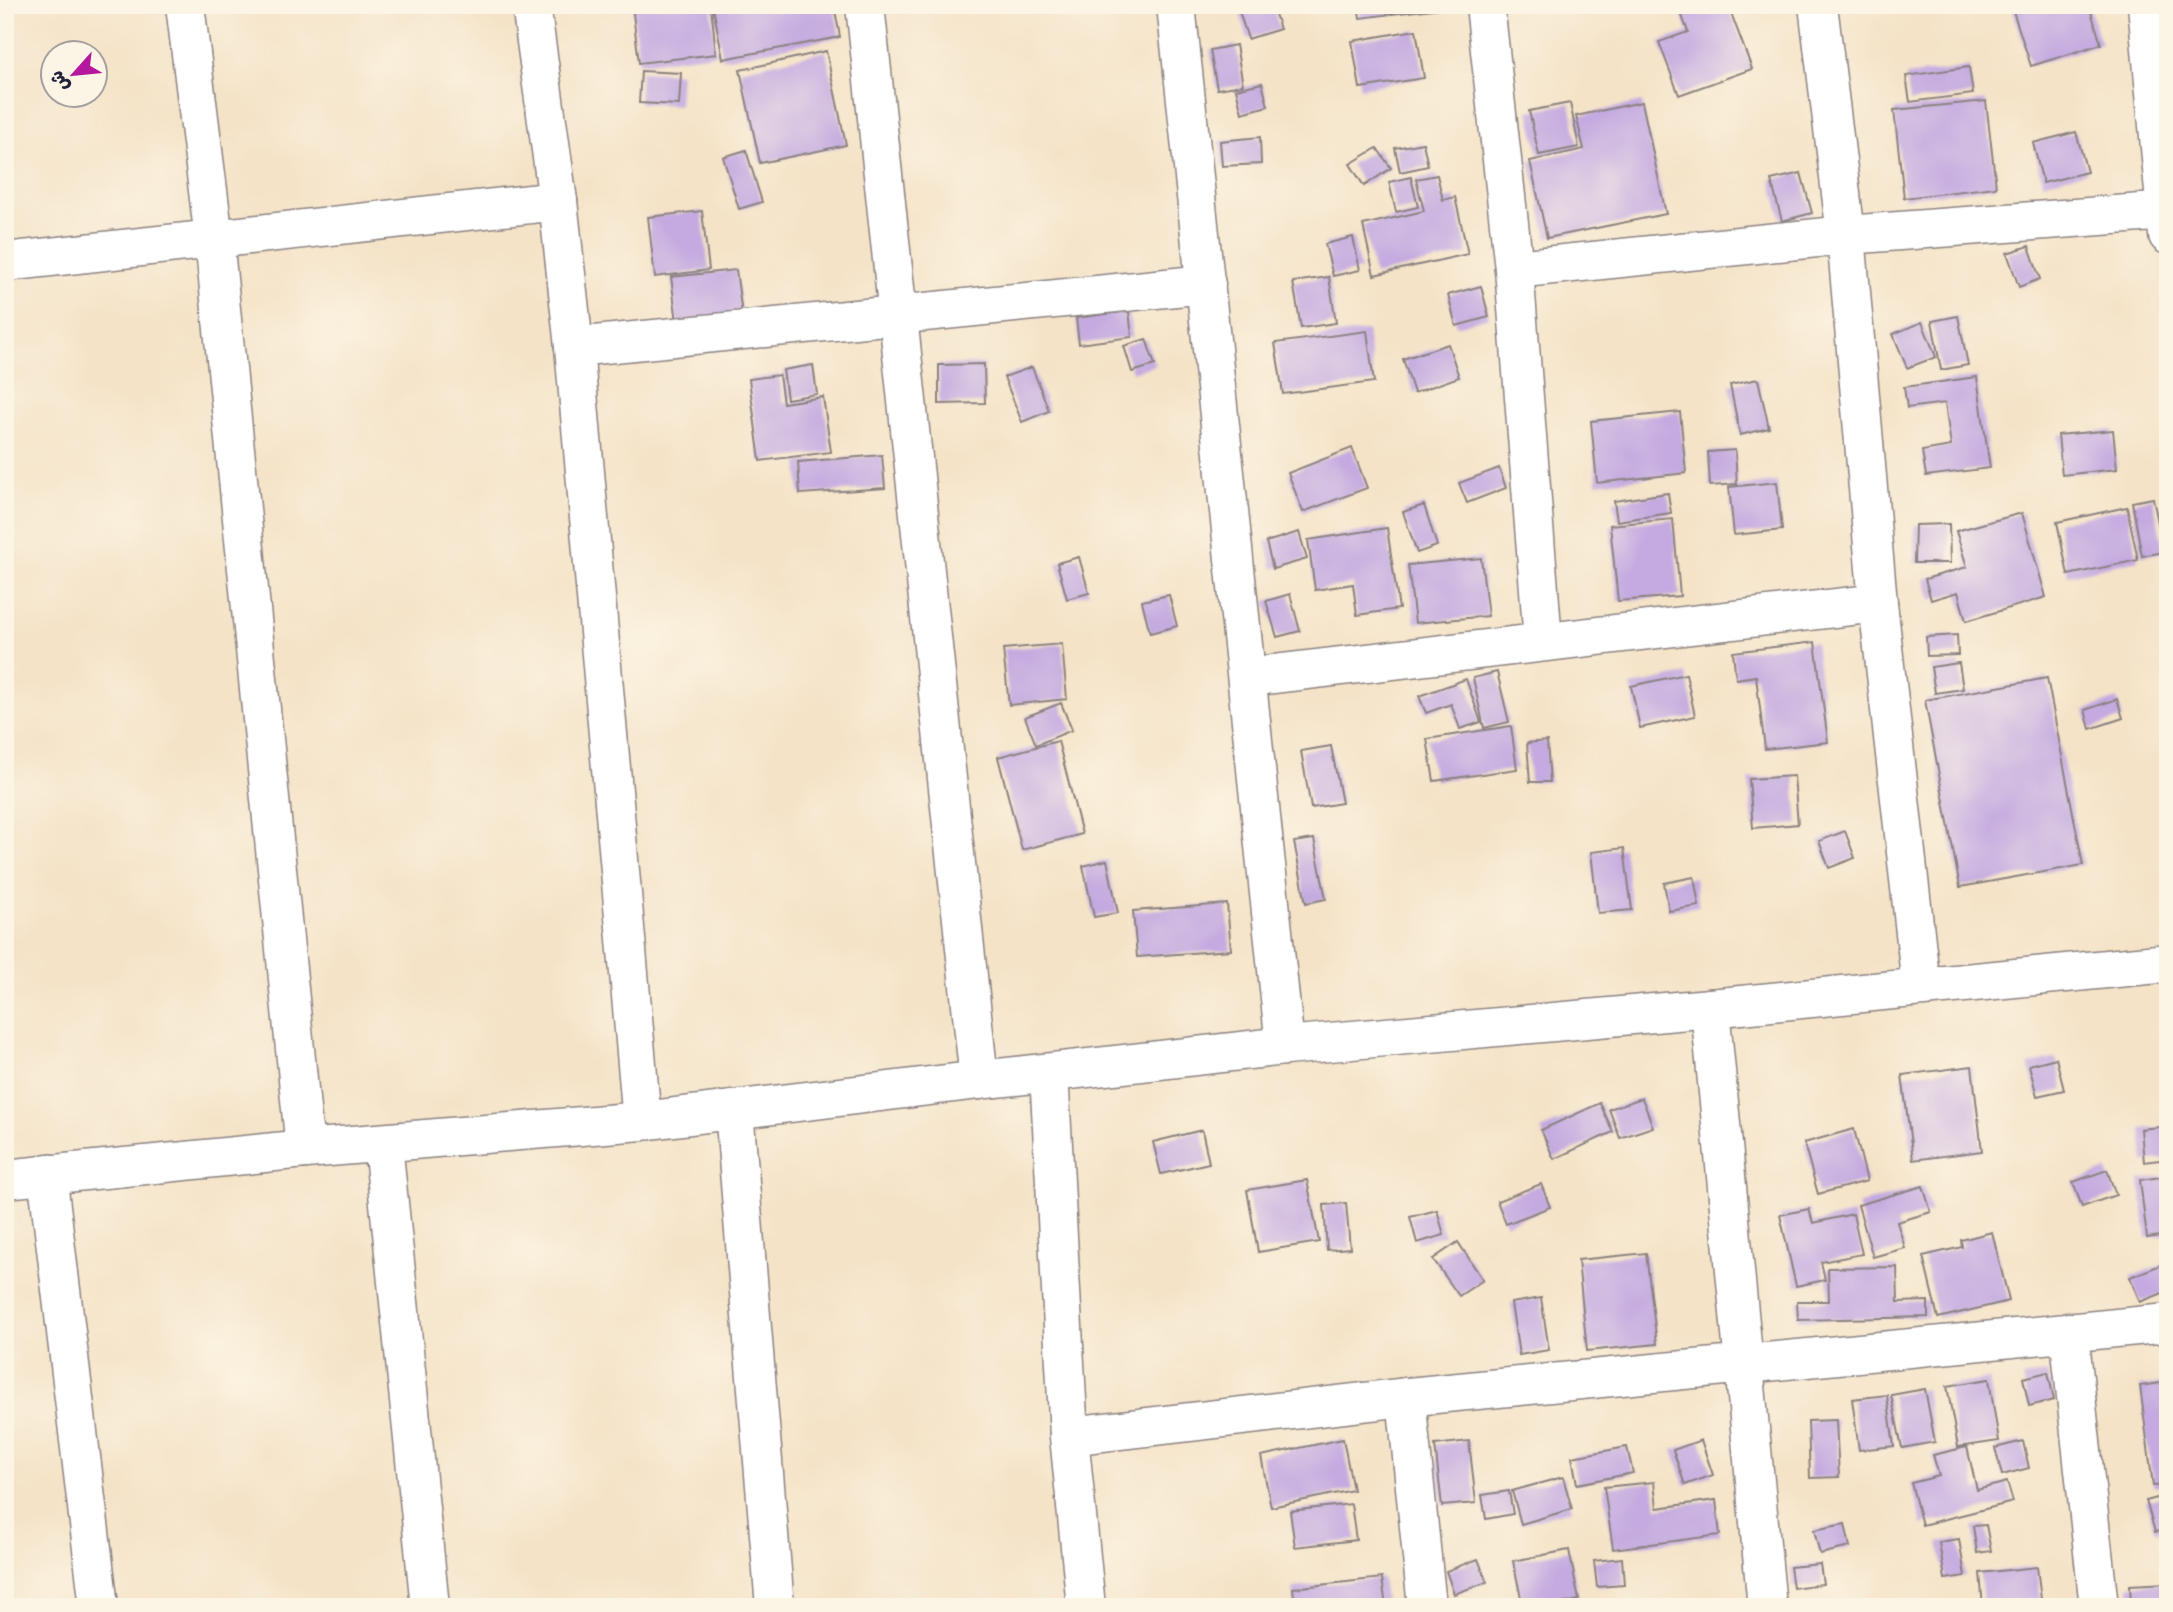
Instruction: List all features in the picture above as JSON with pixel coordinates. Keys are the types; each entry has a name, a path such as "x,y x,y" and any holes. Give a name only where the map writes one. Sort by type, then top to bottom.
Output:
{"street":[{"path":"185,5 214,239 305,1149"},
{"path":"531,5 558,201 574,347 642,1121"},
{"path":"865,5 979,1080"},
{"path":"1176,5 1286,1046"},
{"path":"1485,5 1514,269 1544,641"},
{"path":"1818,5 1846,234 1878,603 1921,986"},
{"path":"1514,269 1846,234 2167,220 2147,5"},
{"path":"5,262 558,201"},
{"path":"574,347 1206,284"},
{"path":"1248,677 1878,603"},
{"path":"5,1179 305,1149 642,1121 1286,1046 2168,963"},
{"path":"1710,1008 1767,1607"},
{"path":"1049,1073 1069,1436 1086,1607"},
{"path":"734,1110 775,1607"},
{"path":"383,1144 430,1607"},
{"path":"47,1173 99,1607"},
{"path":"1069,1436 1406,1397 2168,1323"},
{"path":"2068,1332 2099,1607"},
{"path":"1406,1397 1427,1607"}],"building":[{"path":"632,5 711,5 716,54 639,63"},
{"path":"834,5 840,37 723,59 713,7"},
{"path":"1237,5 1272,5 1280,29 1248,39"},
{"path":"1358,5 1448,5 1448,7 1360,18"},
{"path":"1678,5 1728,5 1752,69 1679,95 1659,42 1688,32"},
{"path":"2011,5 2089,5 2101,44 2031,66"},
{"path":"1416,30 1424,78 1360,88 1352,41"},
{"path":"1236,45 1243,85 1217,89 1210,50"},
{"path":"826,51 846,145 760,163 740,70"},
{"path":"1969,67 1973,94 1910,102 1906,76"},
{"path":"641,71 681,73 679,105 639,103"},
{"path":"1262,83 1268,106 1242,113 1236,89"},
{"path":"1986,101 1996,187 1904,198 1894,110"},
{"path":"1642,102 1666,214 1547,238 1530,161 1584,149 1576,116"},
{"path":"1570,103 1579,147 1539,155 1529,111"},
{"path":"2076,132 2087,172 2043,183 2033,143"},
{"path":"1260,137 1261,164 1222,166 1220,141"},
{"path":"1423,143 1428,166 1400,172 1395,148"},
{"path":"1377,148 1391,168 1364,186 1350,164"},
{"path":"746,150 762,202 739,209 723,157"},
{"path":"1801,173 1812,213 1782,221 1771,180"},
{"path":"1437,175 1443,200 1455,197 1468,254 1374,275 1363,225 1424,211 1416,179"},
{"path":"1411,177 1418,207 1396,212 1389,182"},
{"path":"702,211 709,270 655,277 648,217"},
{"path":"1353,237 1360,270 1333,276 1325,244"},
{"path":"2029,246 2040,279 2019,287 2007,253"},
{"path":"736,270 742,314 677,322 671,277"},
{"path":"1329,277 1336,323 1301,328 1293,282"},
{"path":"1481,286 1489,317 1456,326 1448,295"},
{"path":"1129,311 1132,337 1079,344 1076,318"},
{"path":"1958,316 1968,365 1941,370 1932,321"},
{"path":"1922,322 1936,357 1907,368 1893,334"},
{"path":"1367,331 1374,382 1283,394 1275,343"},
{"path":"1146,339 1155,365 1132,372 1124,346"},
{"path":"1448,344 1459,377 1414,393 1403,359"},
{"path":"984,364 985,403 939,404 939,365"},
{"path":"813,365 817,394 787,399 783,370"},
{"path":"1032,367 1049,411 1022,422 1004,377"},
{"path":"779,375 783,403 823,397 831,452 760,461 749,379"},
{"path":"1977,377 1990,468 1926,476 1922,451 1951,446 1945,403 1907,408 1904,387"},
{"path":"1758,379 1769,428 1740,435 1730,385"},
{"path":"1680,412 1686,473 1597,483 1591,421"},
{"path":"2113,430 2117,469 2062,475 2058,435"},
{"path":"1352,448 1367,488 1303,512 1288,473"},
{"path":"1735,450 1737,484 1710,486 1708,452"},
{"path":"882,455 885,488 800,494 798,462"},
{"path":"1499,468 1506,488 1467,503 1459,483"},
{"path":"1777,482 1782,530 1734,535 1729,487"},
{"path":"1668,493 1671,513 1617,521 1614,501"},
{"path":"2153,498 2164,552 2142,556 2132,502"},
{"path":"1424,505 1437,546 1417,553 1403,512"},
{"path":"2127,507 2138,560 2068,575 2057,522"},
{"path":"2022,513 2046,597 1966,621 1958,592 1931,600 1925,579 1967,567 1956,531"},
{"path":"1673,519 1680,596 1618,601 1610,525"},
{"path":"1949,524 1950,563 1914,563 1915,525"},
{"path":"1387,528 1399,609 1357,615 1353,584 1315,590 1308,540"},
{"path":"1299,532 1307,559 1273,569 1266,542"},
{"path":"1079,557 1089,593 1067,599 1057,563"},
{"path":"1481,558 1488,616 1415,623 1408,565"},
{"path":"1290,594 1300,631 1277,637 1266,601"},
{"path":"1169,595 1177,626 1150,633 1142,601"},
{"path":"1957,635 1958,655 1927,656 1926,637"},
{"path":"1815,642 1828,742 1765,749 1756,676 1736,679 1733,652"},
{"path":"1062,644 1067,699 1009,705 1003,649"},
{"path":"1959,663 1963,689 1935,693 1931,667"},
{"path":"1497,672 1509,722 1484,728 1473,678"},
{"path":"1686,674 1695,716 1640,728 1631,686"},
{"path":"2047,678 2083,865 1960,887 1925,700"},
{"path":"1466,679 1481,722 1460,729 1451,704 1426,713 1419,696"},
{"path":"2117,699 2123,718 2090,729 2085,710"},
{"path":"1061,703 1072,730 1036,745 1025,717"},
{"path":"1511,726 1517,769 1434,781 1427,739"},
{"path":"1058,741 1082,834 1022,850 998,757"},
{"path":"1547,741 1550,782 1530,782 1527,743"},
{"path":"1331,746 1342,803 1311,808 1301,751"},
{"path":"1794,776 1798,824 1753,828 1749,779"},
{"path":"1845,831 1855,858 1829,868 1819,841"},
{"path":"1314,839 1326,899 1306,903 1294,842"},
{"path":"1624,848 1632,910 1598,913 1591,852"},
{"path":"1107,860 1118,913 1094,917 1083,866"},
{"path":"1694,877 1699,906 1669,911 1664,883"},
{"path":"1227,904 1231,950 1137,957 1133,911"},
{"path":"2056,1058 2064,1090 2037,1096 2029,1065"},
{"path":"1972,1066 1982,1151 1913,1160 1902,1075"},
{"path":"1642,1098 1653,1127 1620,1138 1609,1109"},
{"path":"1600,1103 1613,1132 1554,1159 1541,1130"},
{"path":"2168,1126 2168,1159 2144,1162 2141,1129"},
{"path":"1854,1129 1867,1181 1818,1194 1804,1143"},
{"path":"1202,1130 1209,1163 1161,1174 1153,1142"},
{"path":"2107,1170 2116,1195 2082,1207 2073,1182"},
{"path":"2168,1176 2168,1235 2147,1238 2140,1180"},
{"path":"1307,1180 1319,1242 1258,1252 1247,1190"},
{"path":"1541,1184 1550,1207 1506,1224 1497,1201"},
{"path":"1923,1186 1931,1212 1897,1222 1905,1248 1873,1257 1858,1205"},
{"path":"1346,1203 1350,1248 1327,1250 1324,1205"},
{"path":"1809,1209 1813,1223 1853,1214 1862,1254 1821,1262 1825,1280 1796,1286 1780,1215"},
{"path":"1437,1210 1444,1235 1417,1243 1410,1217"},
{"path":"1992,1232 2009,1301 1938,1318 1923,1256 1962,1247 1961,1240"},
{"path":"1458,1242 1483,1280 1459,1296 1433,1259"},
{"path":"1646,1253 1657,1344 1587,1351 1578,1260"},
{"path":"2168,1262 2168,1291 2140,1302 2130,1277"},
{"path":"1897,1267 1898,1302 1928,1301 1928,1317 1798,1320 1797,1301 1829,1301 1828,1268"},
{"path":"1541,1298 1549,1350 1519,1355 1511,1303"},
{"path":"2048,1372 2054,1400 2029,1406 2023,1378"},
{"path":"1989,1379 1999,1441 1958,1447 1947,1386"},
{"path":"2168,1382 2168,1485 2153,1486 2140,1386"},
{"path":"1925,1389 1935,1442 1902,1448 1891,1395"},
{"path":"1887,1395 1894,1446 1859,1450 1852,1399"},
{"path":"1836,1420 1839,1477 1810,1478 1808,1421"},
{"path":"1343,1439 1353,1490 1271,1507 1261,1456"},
{"path":"1701,1440 1713,1475 1685,1485 1673,1450"},
{"path":"1469,1441 1476,1503 1442,1506 1435,1445"},
{"path":"2023,1441 2029,1468 2002,1475 1995,1448"},
{"path":"1627,1447 1633,1473 1577,1484 1572,1457"},
{"path":"1967,1447 1977,1490 2007,1482 2013,1502 1922,1525 1911,1483 1939,1476 1933,1455"},
{"path":"1563,1477 1572,1509 1521,1524 1512,1491"},
{"path":"1654,1482 1657,1508 1716,1500 1720,1535 1613,1549 1604,1487"},
{"path":"1509,1491 1513,1514 1486,1519 1482,1495"},
{"path":"2168,1495 2168,1529 2155,1532 2146,1501"},
{"path":"1351,1504 1356,1540 1295,1547 1290,1511"},
{"path":"1845,1524 1850,1547 1820,1554 1814,1530"},
{"path":"1986,1525 1991,1551 1977,1553 1973,1526"},
{"path":"1959,1539 1965,1576 1945,1579 1939,1542"},
{"path":"1569,1550 1579,1600 1547,1607 1523,1607 1513,1561"},
{"path":"1622,1558 1624,1585 1597,1587 1594,1561"},
{"path":"1478,1559 1487,1582 1454,1594 1446,1571"},
{"path":"1820,1564 1823,1584 1793,1588 1790,1567"},
{"path":"2037,1567 2042,1607 1983,1607 1980,1573"},
{"path":"1382,1578 1386,1607 1362,1607 1362,1604 1295,1607 1293,1588"},
{"path":"2168,1583 2168,1607 2131,1607 2130,1585"}]}
